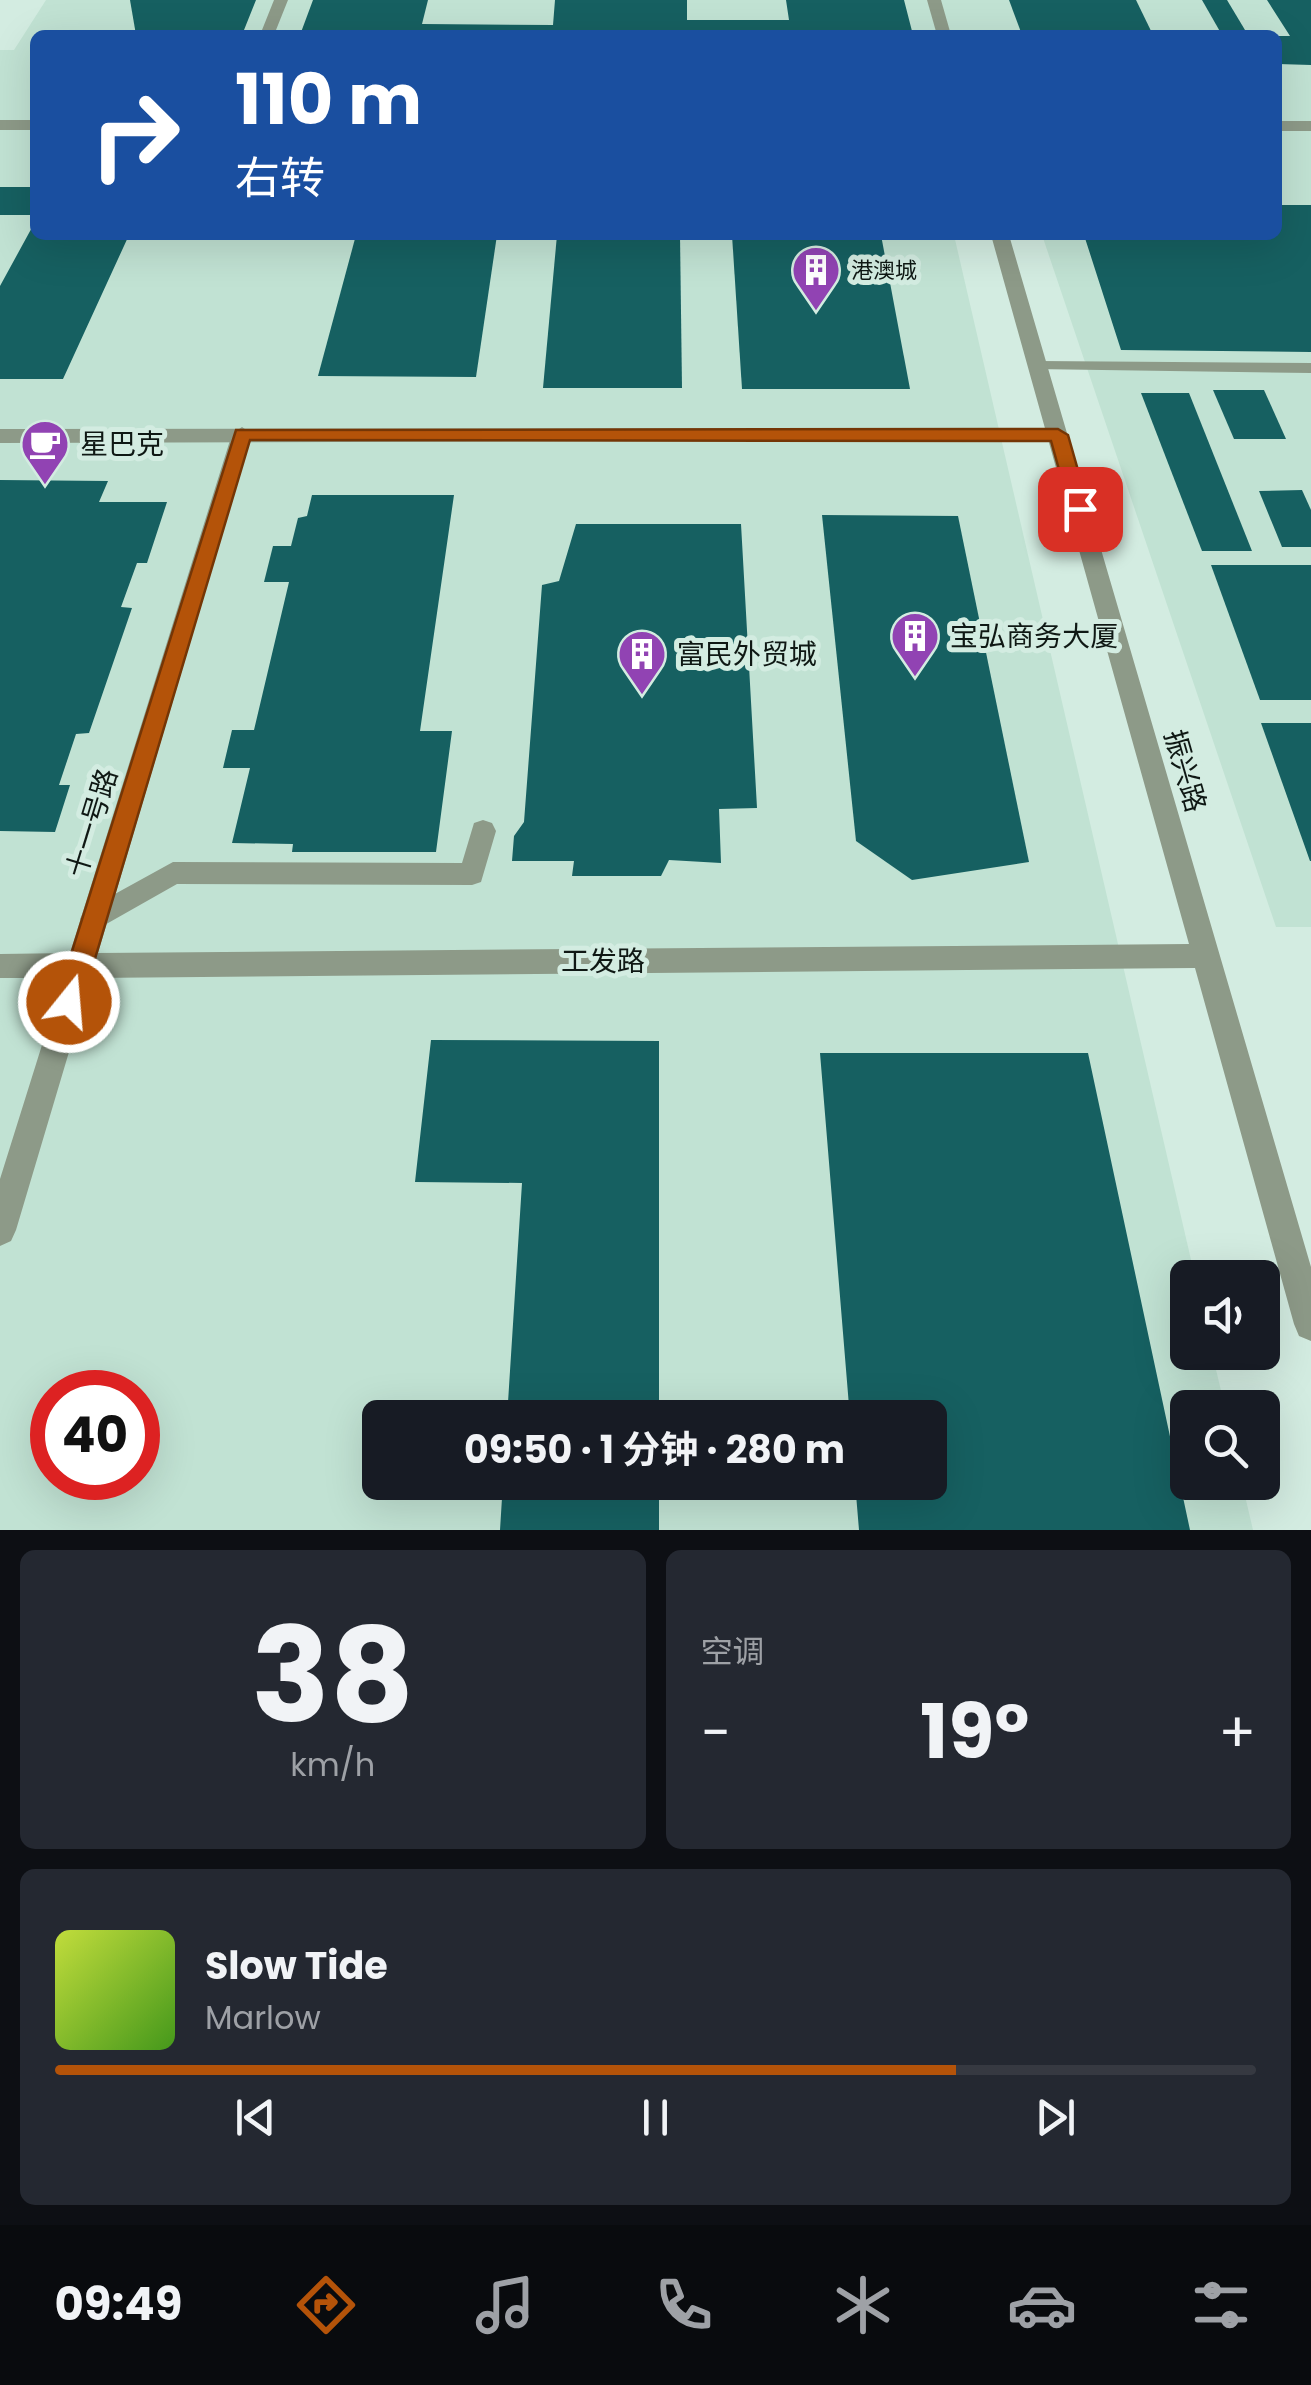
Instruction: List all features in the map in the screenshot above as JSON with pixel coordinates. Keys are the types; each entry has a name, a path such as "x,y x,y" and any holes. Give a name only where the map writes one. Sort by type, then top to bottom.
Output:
{"street":[{"path":"269,30 281,0"},
{"path":"934,0 943,30"},
{"path":"0,126 30,126"},
{"path":"1282,126 1311,126"},
{"name":"振兴路","path":"1001,240 1311,1324"},
{"name":"十一号路","path":"0,1230 242,434"},
{"path":"0,436 1058,435"},
{"path":"94,919 173,873 472,874 483,831"},
{"name":"工发路","path":"0,966 1206,956"}],"lane":[{"path":"1039,366 1311,368"}],"shaded area":[{"path":"46,0 1311,0 1311,927 1276,927 1044,240 1282,240 1282,30 30,30 30,240 955,240 1191,1260 1170,1260 1170,1370 1216,1370 1221,1390 1170,1390 1170,1500 1246,1500 1253,1530 0,1530 0,50 14,50"}],"building":[{"path":"130,0 256,0 244,30 135,30"},
{"path":"313,0 428,0 422,24 553,25 555,0 687,0 687,20 789,20 786,0 904,0 912,30 302,30"},
{"path":"1009,0 1136,0 1151,30 1020,30"},
{"path":"1202,0 1227,0 1245,30 1219,30"},
{"path":"1267,0 1311,0 1311,65 1282,64 1282,36 1290,36"},
{"path":"0,187 30,187 30,215 0,215"},
{"path":"1282,205 1311,205 1311,352 1121,350 1086,240 1282,240"},
{"path":"30,231 30,240 127,240 63,379 0,379 0,286"},
{"path":"355,240 496,240 476,377 318,376"},
{"path":"557,240 680,240 682,388 543,388"},
{"name":"港澳城","path":"732,240 882,240 910,389 742,389"},
{"path":"1213,390 1264,390 1286,439 1234,439"},
{"path":"1141,393 1189,393 1252,551 1202,551"},
{"path":"0,480 108,481 99,502 167,502 147,563 137,563 121,607 132,608 89,733 76,734 59,785 70,785 55,832 0,831"},
{"path":"1302,490 1311,510 1311,547 1282,547 1259,491"},
{"path":"312,495 454,495 420,731 452,731 436,852 292,852 293,844 232,843 250,768 223,768 232,730 254,730 289,582 264,582 273,546 291,546 298,518 307,516"},
{"name":"宝弘商务大厦","path":"822,515 958,516 1029,862 912,880 856,841"},
{"name":"富民外贸城","path":"576,524 741,524 757,808 719,809 721,863 669,860 661,876 572,876 574,861 512,861 514,836 524,822 542,585 559,581"},
{"path":"1211,565 1311,565 1311,700 1260,700"},
{"path":"1261,723 1311,723 1311,861 1310,861"},
{"path":"431,1040 659,1041 659,1400 508,1400 522,1183 415,1182"},
{"path":"820,1053 1088,1053 1170,1436 1170,1500 1184,1500 1190,1530 859,1530 856,1500 947,1500 947,1400 849,1400"},
{"path":"502,1500 659,1500 659,1530 500,1530"}],"place":[{"name":"港澳城","path":"816,312"},
{"name":"星巴克","path":"45,486"},
{"name":"宝弘商务大厦","path":"915,678"},
{"name":"富民外贸城","path":"642,696"}],"route":[{"path":"69,1002 242,434 1058,435 1080,509"}]}
